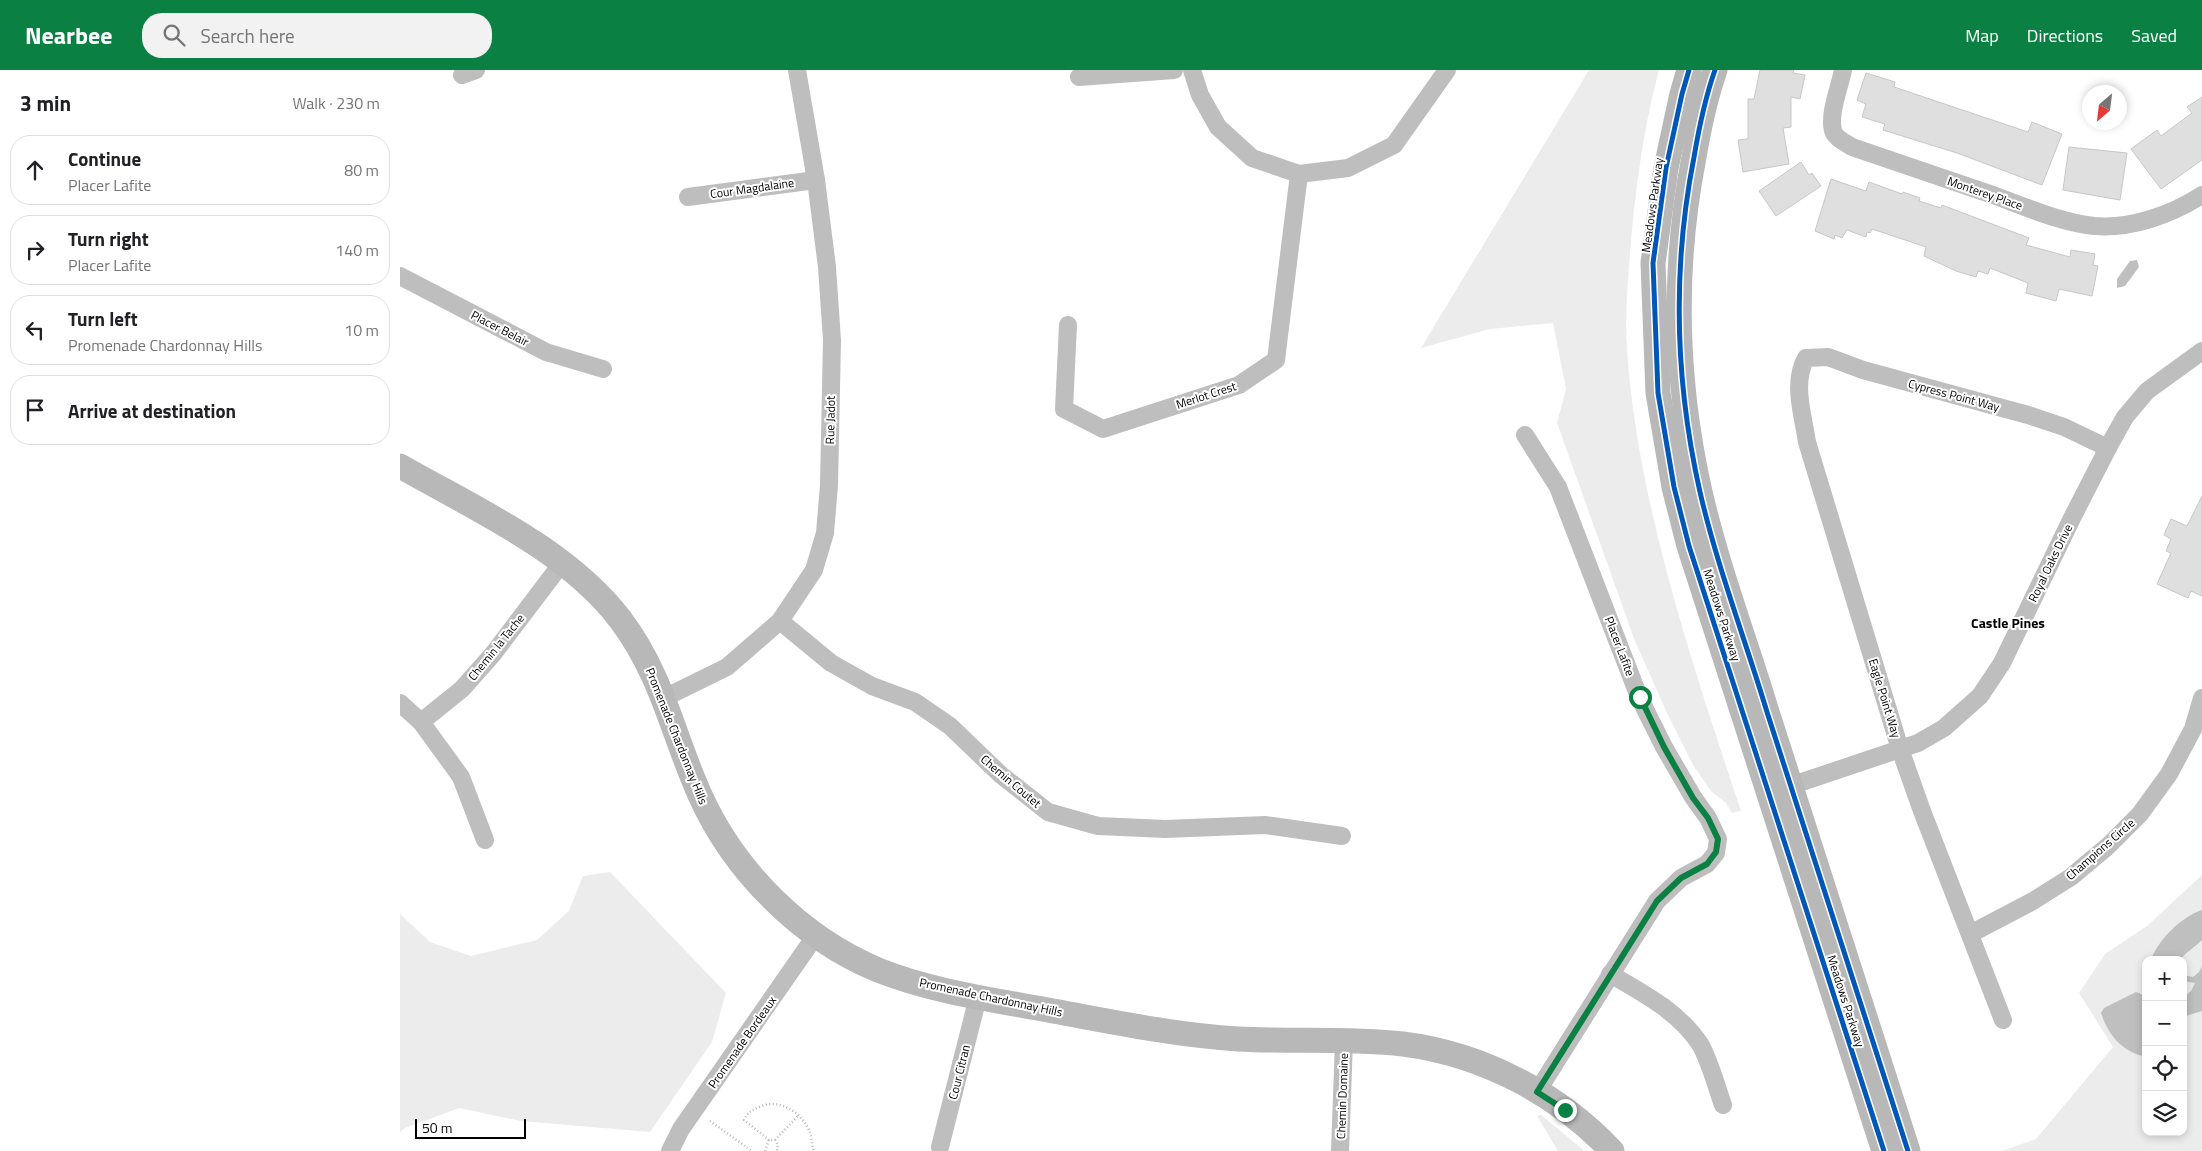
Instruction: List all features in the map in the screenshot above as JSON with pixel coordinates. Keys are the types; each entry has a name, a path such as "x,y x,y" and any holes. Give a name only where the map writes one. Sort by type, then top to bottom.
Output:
{"main road":[{"name":"Meadows Parkway","path":"1690,70 1682,94 1666,168 1653,263 1658,393 1674,487 1689,546 1779,790 1908,1151"},
{"name":"Meadows Parkway","path":"1715,70 1697,139 1684,206 1681,240 1678,300 1684,395 1689,438 1711,533 1779,790 1884,1151"},
{"name":"Promenade Chardonnay Hills","path":"400,466 533,542 592,588 618,617 642,651 664,698 701,797 739,862 785,911 816,935 848,955 878,970 922,984 978,997 1183,1034 1239,1039 1402,1044 1443,1051 1483,1064 1537,1092 1593,1132 1612,1151"}],"street":[{"name":"Rue Jadot","path":"664,698 727,667 780,621 814,570 825,534 829,484 832,340 827,267 816,180 797,70"},
{"path":"1079,78 1174,70"},
{"path":"1192,70 1200,94 1218,128 1252,158 1299,174 1348,168 1394,145 1447,70"},
{"name":"Monterey Place","path":"1843,70 1831,123 1834,133 1839,139 1859,150 2059,218 2094,226 2119,225 2154,218 2187,205 2202,195"},
{"name":"Merlot Crest","path":"1068,325 1064,409 1103,428 1238,385 1276,360 1299,174"},
{"name":"Cour Magdalaine","path":"688,197 816,180"},
{"name":"Placer Belair","path":"400,276 546,352 603,368"},
{"name":"Royal Oaks Drive","path":"1779,790 1918,743 1944,728 1980,696 2002,663 2108,448 2126,417 2147,391 2202,350"},
{"name":"Cypress Point Way","path":"1801,367 1806,358 1828,357 1863,370 2028,415 2064,427 2108,448"},
{"name":"Eagle Point Way","path":"1801,367 1798,392 1807,442 1900,749 2003,1020"},
{"name":"Placer Lafite","path":"1525,435 1558,487 1644,705 1664,747 1693,798 1708,818 1718,839 1716,852 1707,864 1681,878 1657,901 1537,1092"},
{"name":"Chemin la Tache","path":"421,722 462,689 494,654 562,563"},
{"name":"Chemin Coutet","path":"780,621 831,664 872,686 915,702 950,726 1001,775 1048,812 1098,826 1165,829 1265,825 1342,836"},
{"name":"Champions Circle","path":"1970,934 2033,901 2071,877 2108,846 2140,814 2169,774 2193,729 2202,698"},
{"path":"400,702 421,722 461,777 485,840"},
{"name":"Promenade Bordeaux","path":"670,1151 681,1129 816,935"},
{"path":"1610,974 1661,1005 1682,1022 1701,1045 1723,1105"},
{"name":"Cour Citran","path":"940,1147 978,997"},
{"name":"Chemin Domaine","path":"1340,1151 1344,1041"}],"path":[{"path":"799,1115 775,1140 770,1140 744,1120 747,1114 757,1108 770,1104 785,1106 799,1115 808,1128 814,1151"},
{"path":"710,1121 752,1151"},
{"path":"765,1151 770,1140"},
{"path":"775,1140 778,1145 777,1151"}],"shaded area":[{"path":"1589,70 1659,70 1643,142 1636,191 1626,318 1627,349 1642,465 1655,524 1686,641 1741,811 1732,813 1726,803 1711,791 1693,765 1667,713 1635,641 1557,423 1566,389 1553,323 1490,329 1421,348"},
{"path":"2137,260 2139,267 2125,286 2117,288 2117,279 2130,261"},
{"path":"610,872 726,993 712,1042 650,1132 521,1121 459,1108 405,1128 400,1132 400,914 430,942 471,956 537,940 569,911 583,876"},
{"path":"2202,875 2202,1151 2002,1151 2036,1139 2113,1047 2079,993 2105,954 2147,926"},
{"path":"2202,910 2202,940 2183,956 2152,956 2171,930 2194,913"},
{"path":"2202,966 2202,1011 2187,1016 2187,994 2195,983 2187,982 2187,976 2193,977"},
{"path":"2136,992 2142,994 2142,1056 2123,1047 2112,1035 2101,1013 2104,1008"},
{"path":"1541,1115 1584,1151 1558,1151 1537,1116"}],"building":[{"path":"1760,70 1794,70 1793,73 1805,75 1800,99 1791,97 1791,127 1783,128 1789,164 1743,172 1738,140 1748,139 1748,99 1754,99"},
{"path":"1866,73 1895,82 1894,87 2028,132 2032,122 2062,134 2042,185 1957,153 1883,130 1885,124 1862,117 1866,104 1857,100"},
{"path":"2202,97 2202,160 2161,189 2131,149 2157,130 2161,136 2192,113 2187,107"},
{"path":"2069,147 2127,153 2120,200 2063,190"},
{"path":"1801,162 1809,175 1812,173 1821,186 1776,216 1759,191"},
{"path":"1831,179 1866,191 1869,182 1902,194 1903,192 1920,198 1919,201 1941,208 1942,205 2029,238 2026,245 2070,257 2071,250 2095,254 2093,265 2098,266 2092,296 2059,289 2056,301 2026,293 2028,283 1990,268 1988,274 1978,271 1976,277 1956,271 1924,256 1926,247 1872,229 1870,233 1867,232 1866,237 1847,230 1842,238 1835,235 1834,239 1815,231"},
{"path":"2202,496 2202,596 2191,591 2188,598 2157,584 2171,553 2166,551 2171,539 2164,535 2171,519 2187,526"}],"cycle path":[{"path":"1689,70 1666,168 1653,263 1658,393 1674,487 1689,546 1884,1151"},
{"path":"1715,70 1705,102 1698,135 1682,241 1679,325 1681,367 1685,409 1692,450 1700,492 1723,575 1908,1151"}],"district":[{"name":"Castle Pines","path":"2008,622"}],"route":[{"path":"1565,1110 1537,1092 1657,901 1681,878 1707,864 1716,852 1718,839 1708,818 1693,798 1664,747 1640,697"}]}
